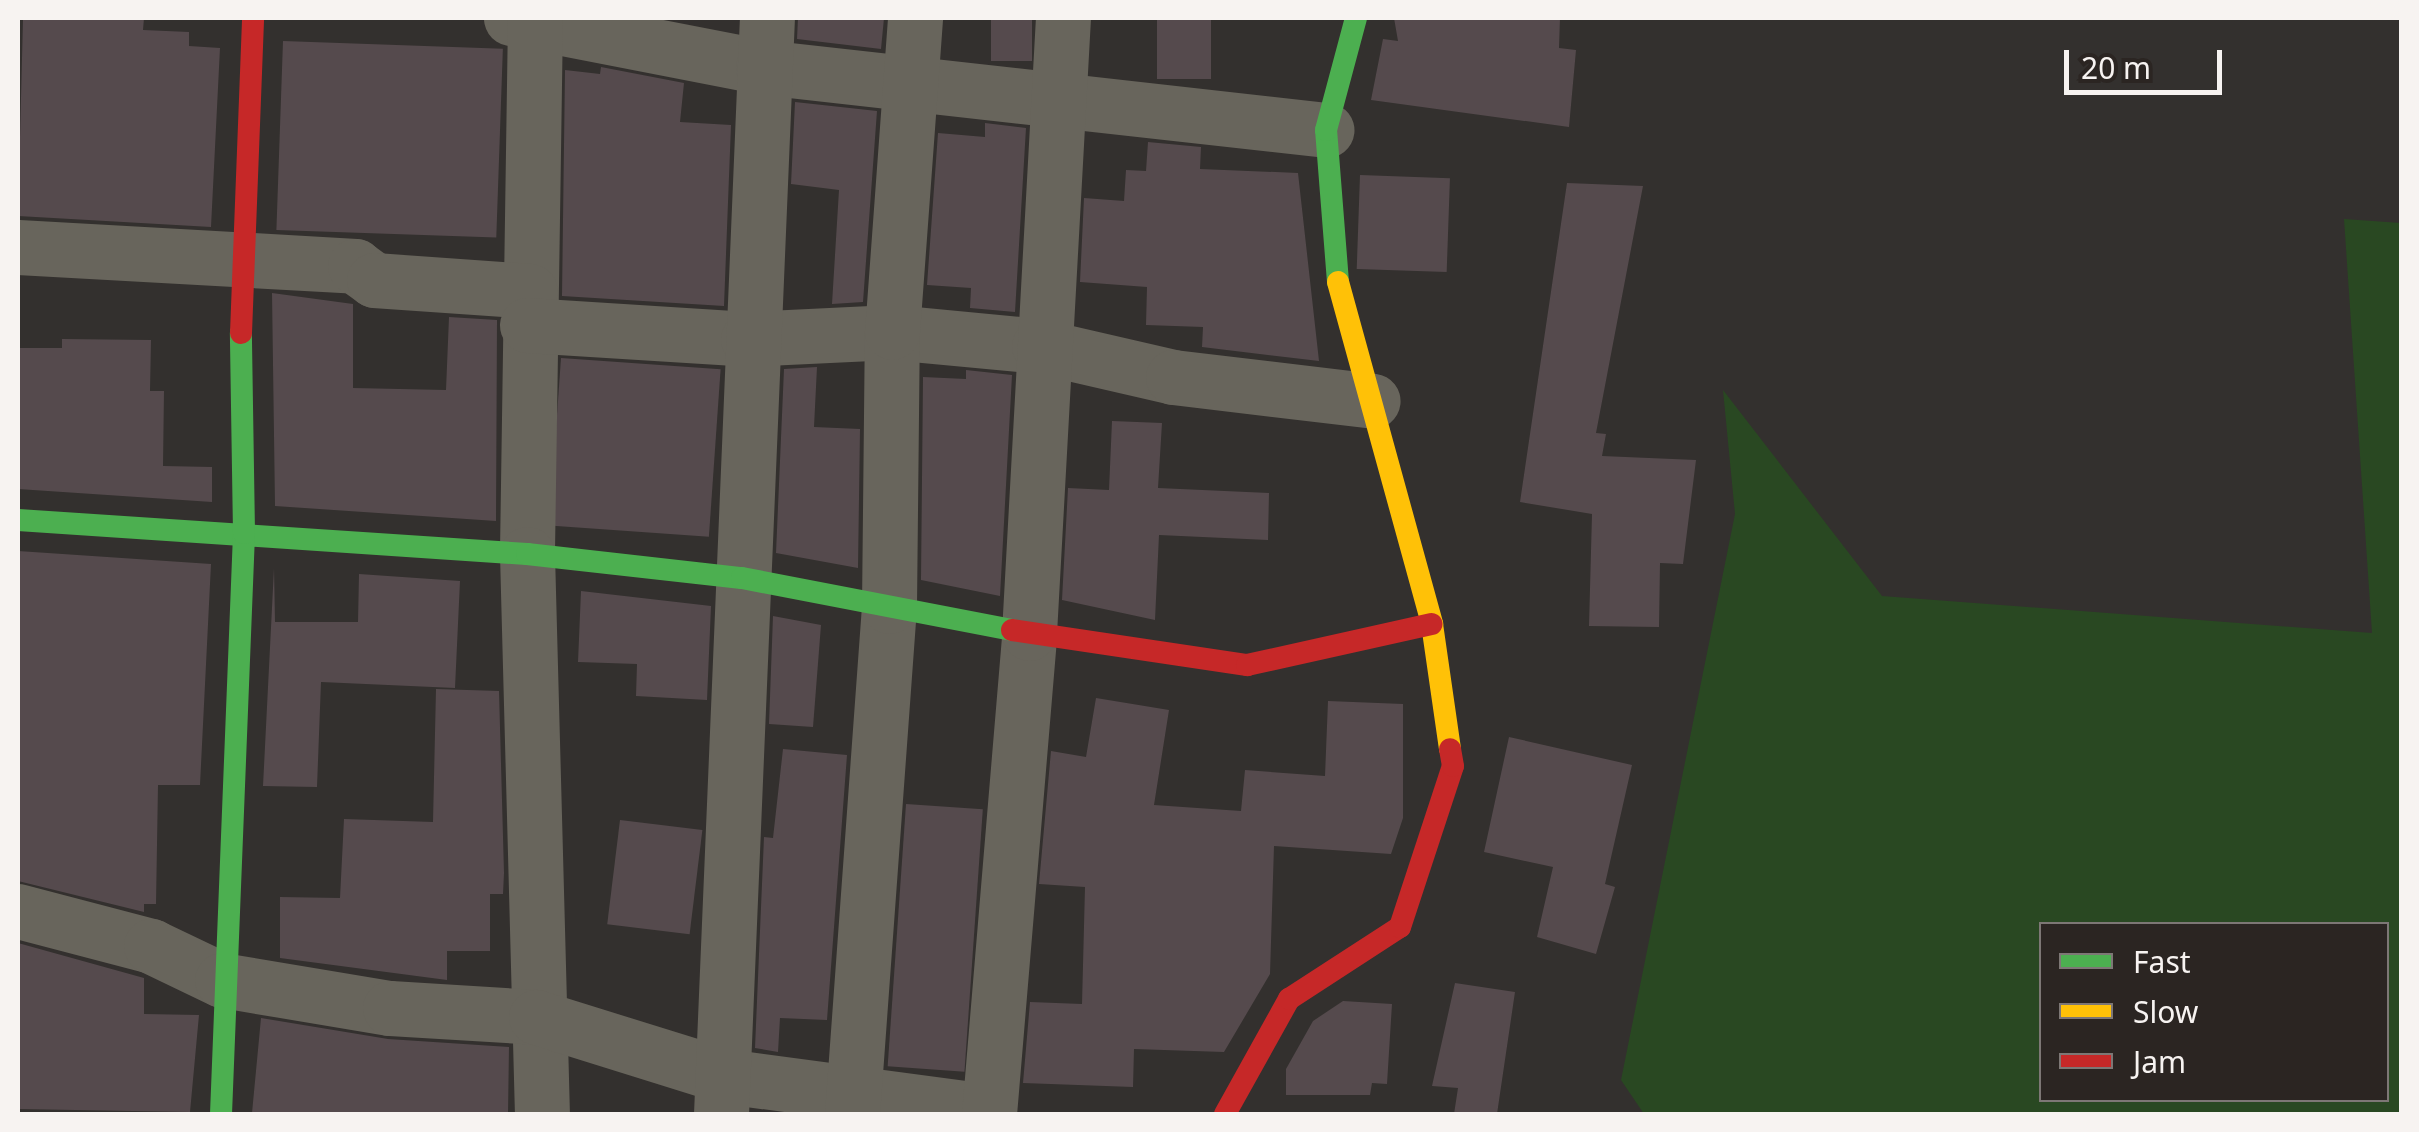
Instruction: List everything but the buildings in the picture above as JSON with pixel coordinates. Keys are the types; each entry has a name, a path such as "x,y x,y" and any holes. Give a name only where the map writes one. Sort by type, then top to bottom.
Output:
{"street":[{"path":"221,1114 231,1003 222,980 244,532 240,264 253,18"},
{"path":"853,1101 889,606 892,332 915,18"},
{"path":"18,911 151,946 222,980 390,1008 536,1017 723,1095 989,1113 1029,634 1052,101 1063,18"},
{"path":"1224,1114 1289,998 1400,927 1454,766 1432,624 1336,276 1326,130 1356,18"},
{"path":"542,1114 536,1017 528,554 527,19 765,42 910,80 1052,101 1326,130"},
{"path":"723,1095 748,339 765,42"},
{"path":"18,247 240,264 356,266 374,280 528,308 748,339 892,332 1039,346 1173,377 1373,401"},
{"path":"18,520 244,532 528,554 742,578 1029,634 1247,665 1432,624"}],"green space":[{"path":"2344,219 2401,223 2401,1114 1644,1114 1621,1080 1735,514 1723,390 1882,596 2372,633"}],"traffic: fast":[{"path":"1338,282 1326,130 1356,18"},
{"path":"221,1114 244,533 241,333"},
{"path":"18,520 527,554 742,578 1012,630"}],"traffic: slow":[{"path":"1338,282 1432,624 1450,749"}],"traffic: jam":[{"path":"241,333 253,18"},
{"path":"1012,630 1247,665 1432,624"},
{"path":"1225,1114 1289,999 1400,927 1453,766 1450,749"}]}
